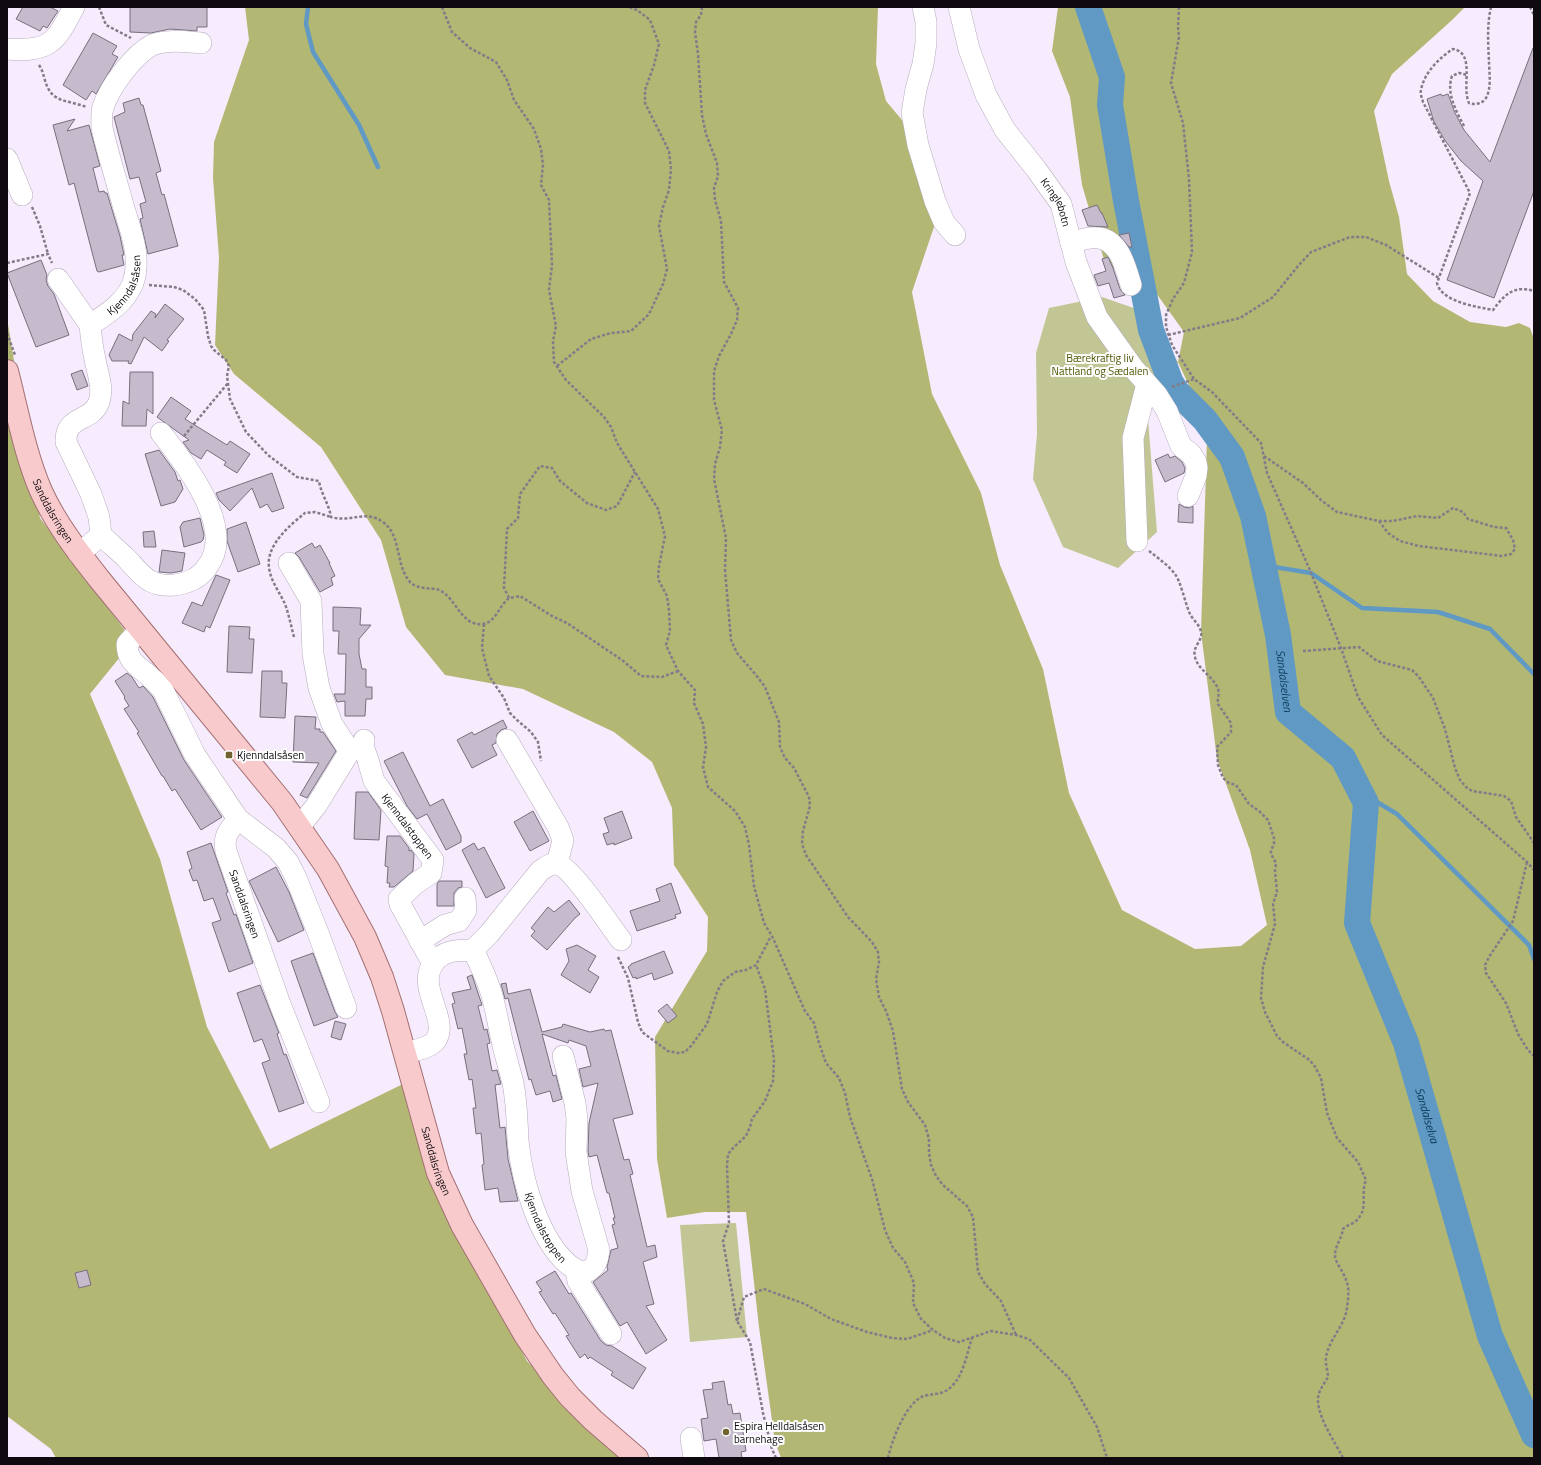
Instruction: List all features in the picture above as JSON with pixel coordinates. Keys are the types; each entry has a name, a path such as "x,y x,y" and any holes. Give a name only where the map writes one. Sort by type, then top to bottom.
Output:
{"main road":[{"name":"Sanddalsringen","path":"7,371 25,439 41,490 55,518 79,554 282,802 328,869 365,938 382,976 438,1173 462,1225 505,1302 538,1355 570,1397 593,1420 638,1458"}],"street":[{"path":"7,49 32,49 44,46 61,32 74,7"},
{"path":"923,7 926,22 926,43 912,113 918,145 935,201 944,222 955,235"},
{"name":"Kringlebotn","path":"959,7 969,49 986,95 1005,130 1061,204 1076,262 1098,317 1134,369 1159,389 1181,446 1191,454 1196,462 1196,476 1188,496"},
{"path":"101,117 103,108 116,83 139,55 153,45 165,42 201,43"},
{"name":"Kjenndalsåsen","path":"90,325 118,305 126,295 133,282 135,268 134,244 106,142 101,117"},
{"path":"7,158 22,195"},
{"path":"1071,243 1091,238 1100,238 1106,241 1116,249 1124,260 1131,285"},
{"path":"58,278 90,325 94,359 100,382 100,397 95,409 90,414 69,426 66,434 66,442 91,494 99,517 101,535 125,557 140,574 158,584 175,585 185,583 196,578 204,571 211,562 217,544 216,532 206,501 182,460 167,441"},
{"path":"1137,541 1134,438 1159,389"},
{"path":"79,554 101,535"},
{"path":"289,563 311,601 313,654 318,688 332,724 347,747 348,754 316,806 300,827"},
{"path":"140,629 127,644 127,652 130,659 163,690 195,755 238,819 267,840 288,862 317,930 346,1008"},
{"name":"Kjenndalstoppen","path":"364,740 363,746 374,781 433,860 431,873 399,898 400,904 433,964"},
{"path":"507,740 558,827 563,840 557,864"},
{"name":"Sanddalsringen","path":"238,819 227,833 224,841 226,851 280,1004 319,1102"},
{"path":"405,1053 430,1045 436,1040 439,1031 436,1011 428,986 429,975 433,964 442,955 449,952 473,950 489,934 540,870 550,864 557,864 564,867 618,936"},
{"path":"420,940 445,925 459,921 466,910 465,898"},
{"name":"Kjenndalstoppen","path":"473,950 484,971 491,993 513,1084 517,1111 518,1142 528,1191 535,1213 546,1235 564,1261 576,1270 582,1272 590,1270 594,1266 598,1259 599,1250 582,1191 576,1152 577,1119 575,1103 563,1056"},
{"path":"576,1270 578,1281 611,1334"}],"path":[{"path":"99,7 106,25 136,41 136,49 139,55"},
{"path":"442,7 452,32 470,48 496,62 507,80 514,100 534,129 541,149 543,165 541,185 549,200 552,265 549,290 556,326 554,362 566,380 604,416 611,427 617,443 658,509 665,536 659,566 658,580 667,596 669,610 670,631 666,645 678,671 695,690 694,703 703,724 706,747 703,767 708,788 735,811 745,827 749,845 754,886 764,923 772,936 805,1011 814,1023 826,1063 839,1078 845,1093 850,1117 872,1179 885,1230 892,1248 905,1262 914,1284 913,1303 921,1319 945,1338 959,1342 991,1331 1016,1335 1029,1339 1069,1378 1097,1427 1108,1458"},
{"path":"557,366 591,339 611,333 631,331 649,314 660,294 667,269 659,226 663,207 669,190 671,170 669,152 645,103 645,90 654,65 659,44 650,20 637,10 629,7"},
{"path":"702,7 701,15 696,22 695,32 702,115 706,134 717,163 718,176 714,188 715,200 722,221 724,282 738,308 737,320 719,356 714,371 714,400 722,430 720,446 715,464 714,478 726,538 725,570 731,640 737,653 765,687 779,722 780,748 785,758 794,768 809,797 810,806 803,831 802,844 806,855 848,917 872,942 878,952 879,962 876,979 879,997 886,1010 893,1031 902,1089 908,1102 925,1125 929,1139 931,1165 936,1176 943,1185 967,1206 973,1217 978,1272 984,1284 1001,1301 1016,1335"},
{"path":"1179,7 1179,37 1171,83 1183,123 1189,180 1192,252 1184,283 1173,298 1166,315 1166,326 1172,345 1194,379 1212,392 1261,444 1267,473 1309,568 1341,648 1358,697 1382,735 1527,862 1534,870"},
{"path":"1491,7 1489,19 1490,84 1486,97 1481,103 1469,103 1466,97 1467,63 1464,54 1453,49 1437,62 1425,77 1421,91 1423,102 1470,193 1437,283 1438,287 1452,298 1471,306 1494,310 1502,298 1515,290 1521,288 1534,291"},
{"path":"1530,7 1534,15"},
{"path":"40,66 48,88 52,94 66,102 82,106 101,117"},
{"path":"1464,126 1451,96 1450,83 1452,76 1459,73 1467,74"},
{"path":"22,195 32,206 40,226 48,254 58,278"},
{"path":"1168,335 1240,318 1273,297 1311,252 1350,237 1366,237 1386,245 1438,278"},
{"path":"7,263 48,254"},
{"path":"133,282 174,287 183,290 195,299 204,310 211,346 226,360 229,366 228,383 230,398 246,432 268,455 298,477 319,481 321,491 327,500 331,517"},
{"path":"1159,389 1194,379"},
{"path":"167,441 228,383"},
{"path":"1264,456 1303,483 1321,500 1337,512 1379,521 1392,521 1417,516 1438,518 1453,508 1462,512 1468,519 1494,528 1506,528 1513,540 1515,549 1511,554 1502,556 1419,546 1400,541 1388,533 1379,521"},
{"path":"509,598 504,588 507,529 518,518 520,494 540,466 552,468 560,481 587,503 606,510 617,506 635,472"},
{"path":"295,640 285,604 269,568 269,557 273,548 280,537 305,512 316,512 339,520 362,515 376,517 385,523 393,533 402,569 411,583 424,589 438,590 452,600 463,616 474,623 484,624 494,617 509,598 520,596 552,616 567,623 622,660 641,676 662,677 678,671"},
{"path":"1137,541 1176,574 1189,612 1193,621 1200,628 1201,639 1195,648 1194,656 1199,668 1207,672 1218,688 1218,704 1231,723 1231,732 1217,746 1216,750 1218,765 1223,778 1229,783 1236,785 1249,804 1260,811 1268,820 1274,838 1271,854 1276,863 1275,871 1277,892 1273,904 1275,924 1263,967 1261,998 1265,1012 1277,1036 1314,1065 1321,1078 1327,1113 1337,1138 1358,1162 1366,1180 1363,1189 1363,1211 1356,1220 1343,1229 1343,1235 1334,1256 1347,1281 1347,1310 1339,1331 1328,1350 1325,1360 1328,1377 1320,1390 1318,1399 1321,1414 1343,1458"},
{"path":"484,624 482,648 489,676 504,698 510,713 531,732 538,742 541,765"},
{"path":"1303,651 1359,647 1377,661 1412,670 1419,677 1433,698 1445,730 1455,768 1460,780 1472,791 1504,796 1511,800 1516,817 1534,843"},
{"path":"1527,862 1513,921 1485,965 1486,973 1506,1003 1518,1034 1528,1050 1534,1056"},
{"path":"618,936 610,938 628,978 638,1022 642,1032 668,1051 678,1053 685,1052 691,1046 707,1024 717,992 723,981 735,972 746,970 756,965 772,936"},
{"path":"756,965 765,989 774,1060 774,1081 765,1101 752,1119 746,1136 728,1154 728,1223 723,1241 737,1321 750,1342 772,1449 776,1458"},
{"path":"737,1321 744,1297 764,1289 805,1304 831,1319 879,1335 907,1339 933,1330"},
{"path":"888,1458 890,1447 914,1401 924,1396 942,1394 952,1386 961,1372 972,1338"}],"green space":[{"path":"245,7 878,7 876,64 886,101 928,151 941,206 912,292 932,394 981,493 1000,565 1043,669 1069,793 1122,910 1195,949 1241,946 1267,925 1250,850 1217,759 1201,632 1207,438 1205,420 1178,362 1184,332 1156,293 1105,263 1082,185 1070,97 1052,51 1058,7 1465,7 1392,74 1374,111 1389,181 1399,217 1407,274 1433,301 1470,322 1506,327 1519,323 1530,328 1534,339 1534,1458 781,1458 775,1442 759,1327 746,1212 705,1212 667,1218 657,1159 655,1037 707,951 708,917 674,865 672,808 652,762 614,732 523,689 445,675 406,627 381,540 321,447 234,374 215,345 219,258 213,178 214,142 249,40"},
{"name":"Bærekraftig liv Nattland og Sædalen","path":"1102,297 1148,313 1178,362 1171,383 1161,386 1147,407 1157,532 1118,568 1063,547 1033,479 1037,434 1036,353 1049,308"},
{"path":"7,318 40,518 133,641 90,694 160,859 207,1027 270,1149 403,1084 445,1204 527,1361 624,1458 56,1458 51,1449 7,1416"},
{"path":"736,1223 747,1337 690,1342 680,1225"}],"building":[{"path":"23,7 50,7 58,11 47,28 43,26 40,31 16,19"},
{"path":"130,7 207,7 207,27 197,27 197,31 170,29 151,33 130,32"},
{"path":"93,33 117,46 112,54 118,57 96,94 92,91 86,100 63,85"},
{"path":"1533,48 1534,191 1494,298 1447,280 1483,181 1461,161 1446,142 1434,122 1427,99 1441,94 1442,96 1448,94 1455,113 1464,130 1490,162"},
{"path":"139,98 141,105 143,105 161,171 156,173 162,195 164,194 178,246 148,254 140,219 143,218 140,204 146,202 139,177 130,179 114,117 125,112 123,103"},
{"path":"75,119 67,131 89,125 100,166 93,168 99,192 104,191 107,193 124,255 122,255 124,265 99,272 97,271 74,183 69,185 53,125"},
{"path":"1097,205 1108,227 1088,226 1082,210"},
{"path":"1129,233 1132,247 1129,247 1119,235"},
{"path":"1108,257 1120,289 1125,295 1114,298 1109,283 1098,286 1094,275 1106,271 1102,259"},
{"path":"41,260 47,275 46,280 48,286 54,294 69,335 36,347 7,273"},
{"path":"165,304 184,319 167,340 169,341 162,351 144,337 131,364 128,363 129,361 112,361 109,355 119,334 132,341 133,334 151,311 156,314 155,318"},
{"path":"82,370 88,386 77,390 71,374"},
{"path":"130,372 153,372 153,414 147,409 146,426 122,426 123,401 129,404"},
{"path":"171,397 191,411 185,419 227,445 230,441 250,454 237,473 224,465 226,462 207,450 201,459 191,453 183,442 189,440 157,417"},
{"path":"159,450 175,472 178,481 180,480 183,489 175,502 161,506 145,454"},
{"path":"1168,454 1170,458 1175,456 1182,462 1185,468 1184,473 1165,482 1155,460"},
{"path":"272,473 284,508 272,512 267,504 260,508 252,488 230,511 219,500 216,493"},
{"path":"1179,504 1189,508 1193,506 1193,523 1178,522"},
{"path":"200,518 204,535 203,540 184,547 180,527 183,522"},
{"path":"246,522 260,564 238,572 227,541 227,529"},
{"path":"154,531 156,547 144,547 143,532"},
{"path":"312,543 315,548 320,545 335,576 331,578 333,585 320,592 299,557 295,553"},
{"path":"162,550 185,553 182,571 171,573 159,572"},
{"path":"216,575 230,580 210,628 206,626 204,632 182,623 192,602 202,606"},
{"path":"333,607 361,608 360,625 371,625 359,639 359,654 362,669 366,669 366,687 372,687 372,699 366,699 365,716 345,716 345,701 337,702 334,694 345,694 346,654 338,654 339,631 333,631"},
{"path":"229,626 250,627 249,639 254,639 252,673 227,672"},
{"path":"262,671 282,671 282,683 287,683 285,718 260,717"},
{"path":"127,673 132,677 139,688 143,686 153,697 184,760 222,817 201,830 175,789 172,791 162,776 137,733 139,732 124,709 129,706 115,681"},
{"path":"295,716 316,717 315,729 320,729 320,732 323,732 336,751 307,798 300,795 319,763 293,762"},
{"path":"503,720 507,728 501,730 497,734 496,743 492,745 497,755 472,768 457,740 472,732 474,735"},
{"path":"403,752 430,806 443,799 461,836 461,842 446,850 427,814 417,819 407,806 384,761"},
{"path":"356,792 368,792 381,810 379,840 354,839"},
{"path":"533,811 549,841 530,851 514,822"},
{"path":"622,811 632,838 614,845 614,843 607,845 603,834 609,832 604,818"},
{"path":"387,836 400,836 409,848 409,851 411,850 414,854 413,871 394,887 389,887 390,883 387,883 388,867 385,866"},
{"path":"211,843 228,892 226,893 234,915 236,914 253,963 229,972 212,923 221,920 213,898 204,901 197,880 193,881 189,870 192,868 187,852"},
{"path":"474,843 478,850 484,847 505,888 486,898 462,850"},
{"path":"276,867 289,892 304,930 278,942 249,881"},
{"path":"439,881 462,881 462,887 458,888 454,893 454,906 437,906 437,884"},
{"path":"671,883 681,913 675,915 676,918 637,931 630,911 660,901 656,889"},
{"path":"569,900 580,914 547,950 531,936 535,931 531,928 548,907 554,912"},
{"path":"577,945 596,956 588,970 599,977 590,993 561,975 569,961 566,949"},
{"path":"664,951 673,973 654,980 652,973 636,979 636,977 633,978 628,967 631,964"},
{"path":"313,953 338,1017 314,1026 291,961"},
{"path":"472,975 482,1005 478,1006 484,1030 487,1029 490,1043 487,1044 492,1071 497,1070 501,1084 495,1085 500,1128 505,1127 508,1159 518,1201 500,1202 498,1188 485,1190 482,1165 484,1164 481,1133 476,1134 473,1108 476,1108 472,1079 469,1080 464,1054 467,1054 462,1028 458,1029 452,1004 455,1003 452,993 471,989 467,977"},
{"path":"506,983 508,994 530,989 542,1032 562,1027 563,1024 590,1032 604,1029 605,1031 611,1030 633,1114 613,1119 624,1160 629,1159 633,1174 630,1175 647,1247 655,1245 657,1257 643,1262 654,1304 646,1306 667,1340 646,1354 627,1322 620,1326 593,1282 608,1270 607,1267 611,1250 618,1248 612,1225 615,1224 613,1218 615,1218 609,1193 607,1193 597,1155 589,1157 588,1151 589,1123 598,1083 583,1087 579,1069 591,1066 586,1046 569,1040 568,1043 542,1034 553,1076 556,1075 562,1099 553,1102 550,1091 536,1095 531,1079 529,1080 508,998 505,999 501,984"},
{"path":"260,985 279,1033 277,1034 284,1055 286,1054 304,1103 279,1112 262,1063 270,1060 262,1039 254,1042 237,993"},
{"path":"667,1004 677,1016 668,1023 658,1011"},
{"path":"335,1021 346,1024 341,1040 331,1037"},
{"path":"87,1270 91,1285 79,1288 75,1273"},
{"path":"555,1271 569,1294 571,1293 601,1341 606,1345 612,1346 646,1368 633,1389 611,1375 613,1372 590,1357 588,1359 585,1354 580,1358 566,1336 569,1335 539,1292 542,1291 536,1282"},
{"path":"724,1381 728,1405 731,1404 733,1414 740,1413 746,1451 741,1452 742,1458 719,1458 716,1439 704,1441 701,1419 708,1418 703,1390 713,1389 712,1383"}],"waterway":[{"path":"308,7 306,24 313,52 359,125 378,167"},
{"name":"Sandalselven","path":"1088,7 1112,77 1110,105 1126,201 1151,330 1171,383 1177,392 1205,420 1232,457 1253,516 1278,635 1288,712 1343,758 1366,803 1357,923 1406,1043 1490,1336 1534,1435"},
{"path":"1262,565 1311,573 1362,608 1438,612 1490,629 1534,674"},
{"path":"1360,792 1397,814 1529,945 1534,959"}],"place":[{"name":"Kjenndalsåsen","path":"229,755"},
{"name":"Espira Helldalsåsen barnehage","path":"726,1432"}],"water label":[{"name":"Sandalselva","path":"1427,1115"}]}
